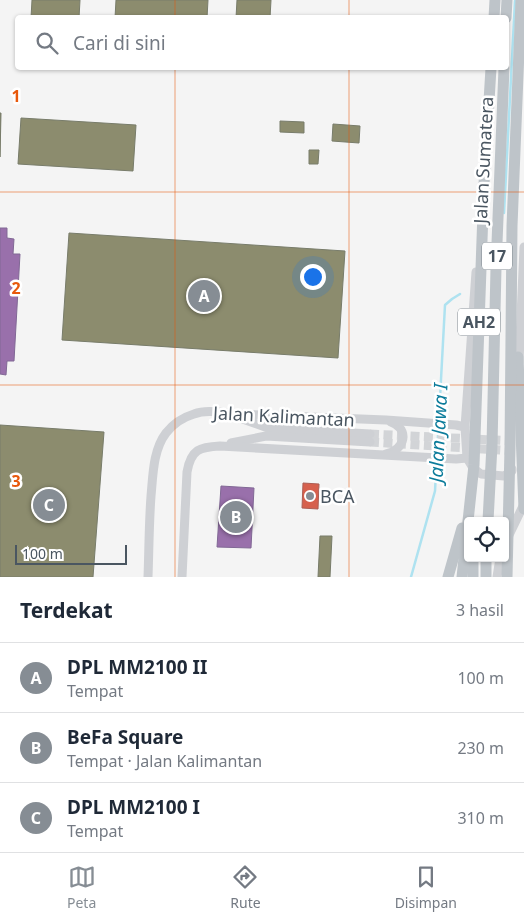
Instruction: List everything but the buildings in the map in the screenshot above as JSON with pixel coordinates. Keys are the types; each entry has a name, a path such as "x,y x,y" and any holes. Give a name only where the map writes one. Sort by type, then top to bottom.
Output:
{"highway":[{"path":"492,15 494,0"},
{"path":"506,15 507,0"},
{"name":"17","path":"507,577 512,226 521,0"},
{"name":"AH2","path":"462,577 472,468 490,70"},
{"name":"17","path":"488,517 504,70"},
{"path":"512,226 524,509"},
{"path":"472,468 472,517"},
{"path":"448,577 468,509 472,468"},
{"path":"472,562 472,577"},
{"path":"486,562 486,577"}],"street":[{"name":"Jalan Sumatera","path":"472,468 464,427 490,70"},
{"path":"512,467 519,430 524,247"},
{"name":"Jalan Kalimantan","path":"148,577 154,463 166,434 180,420 195,413 212,412 386,420 464,427"},
{"path":"220,446 266,436 370,438 268,428 222,413"},
{"path":"382,455 395,451 403,441 403,436 398,426 386,420"},
{"path":"519,430 524,445"},
{"name":"Jalan Kalimantan","path":"182,577 187,472 189,461 194,452 205,446 446,458 472,468 481,474 504,476 512,467 524,463"},
{"path":"509,535 524,504"},
{"path":"497,577 499,562"}],"waterway":[{"path":"504,213 515,1"},
{"name":"Jalan Jawa I","path":"411,577 435,491 445,305 460,294"}],"tunnel":[{"path":"370,434 515,441"},
{"path":"370,442 516,451"}],"place":[{"name":"DPL MM2100 II","path":"204,296"},
{"name":"BCA","path":"310,496"},
{"name":"DPL MM2100 I","path":"49,505"},
{"name":"BeFa Square","path":"236,517"}]}
